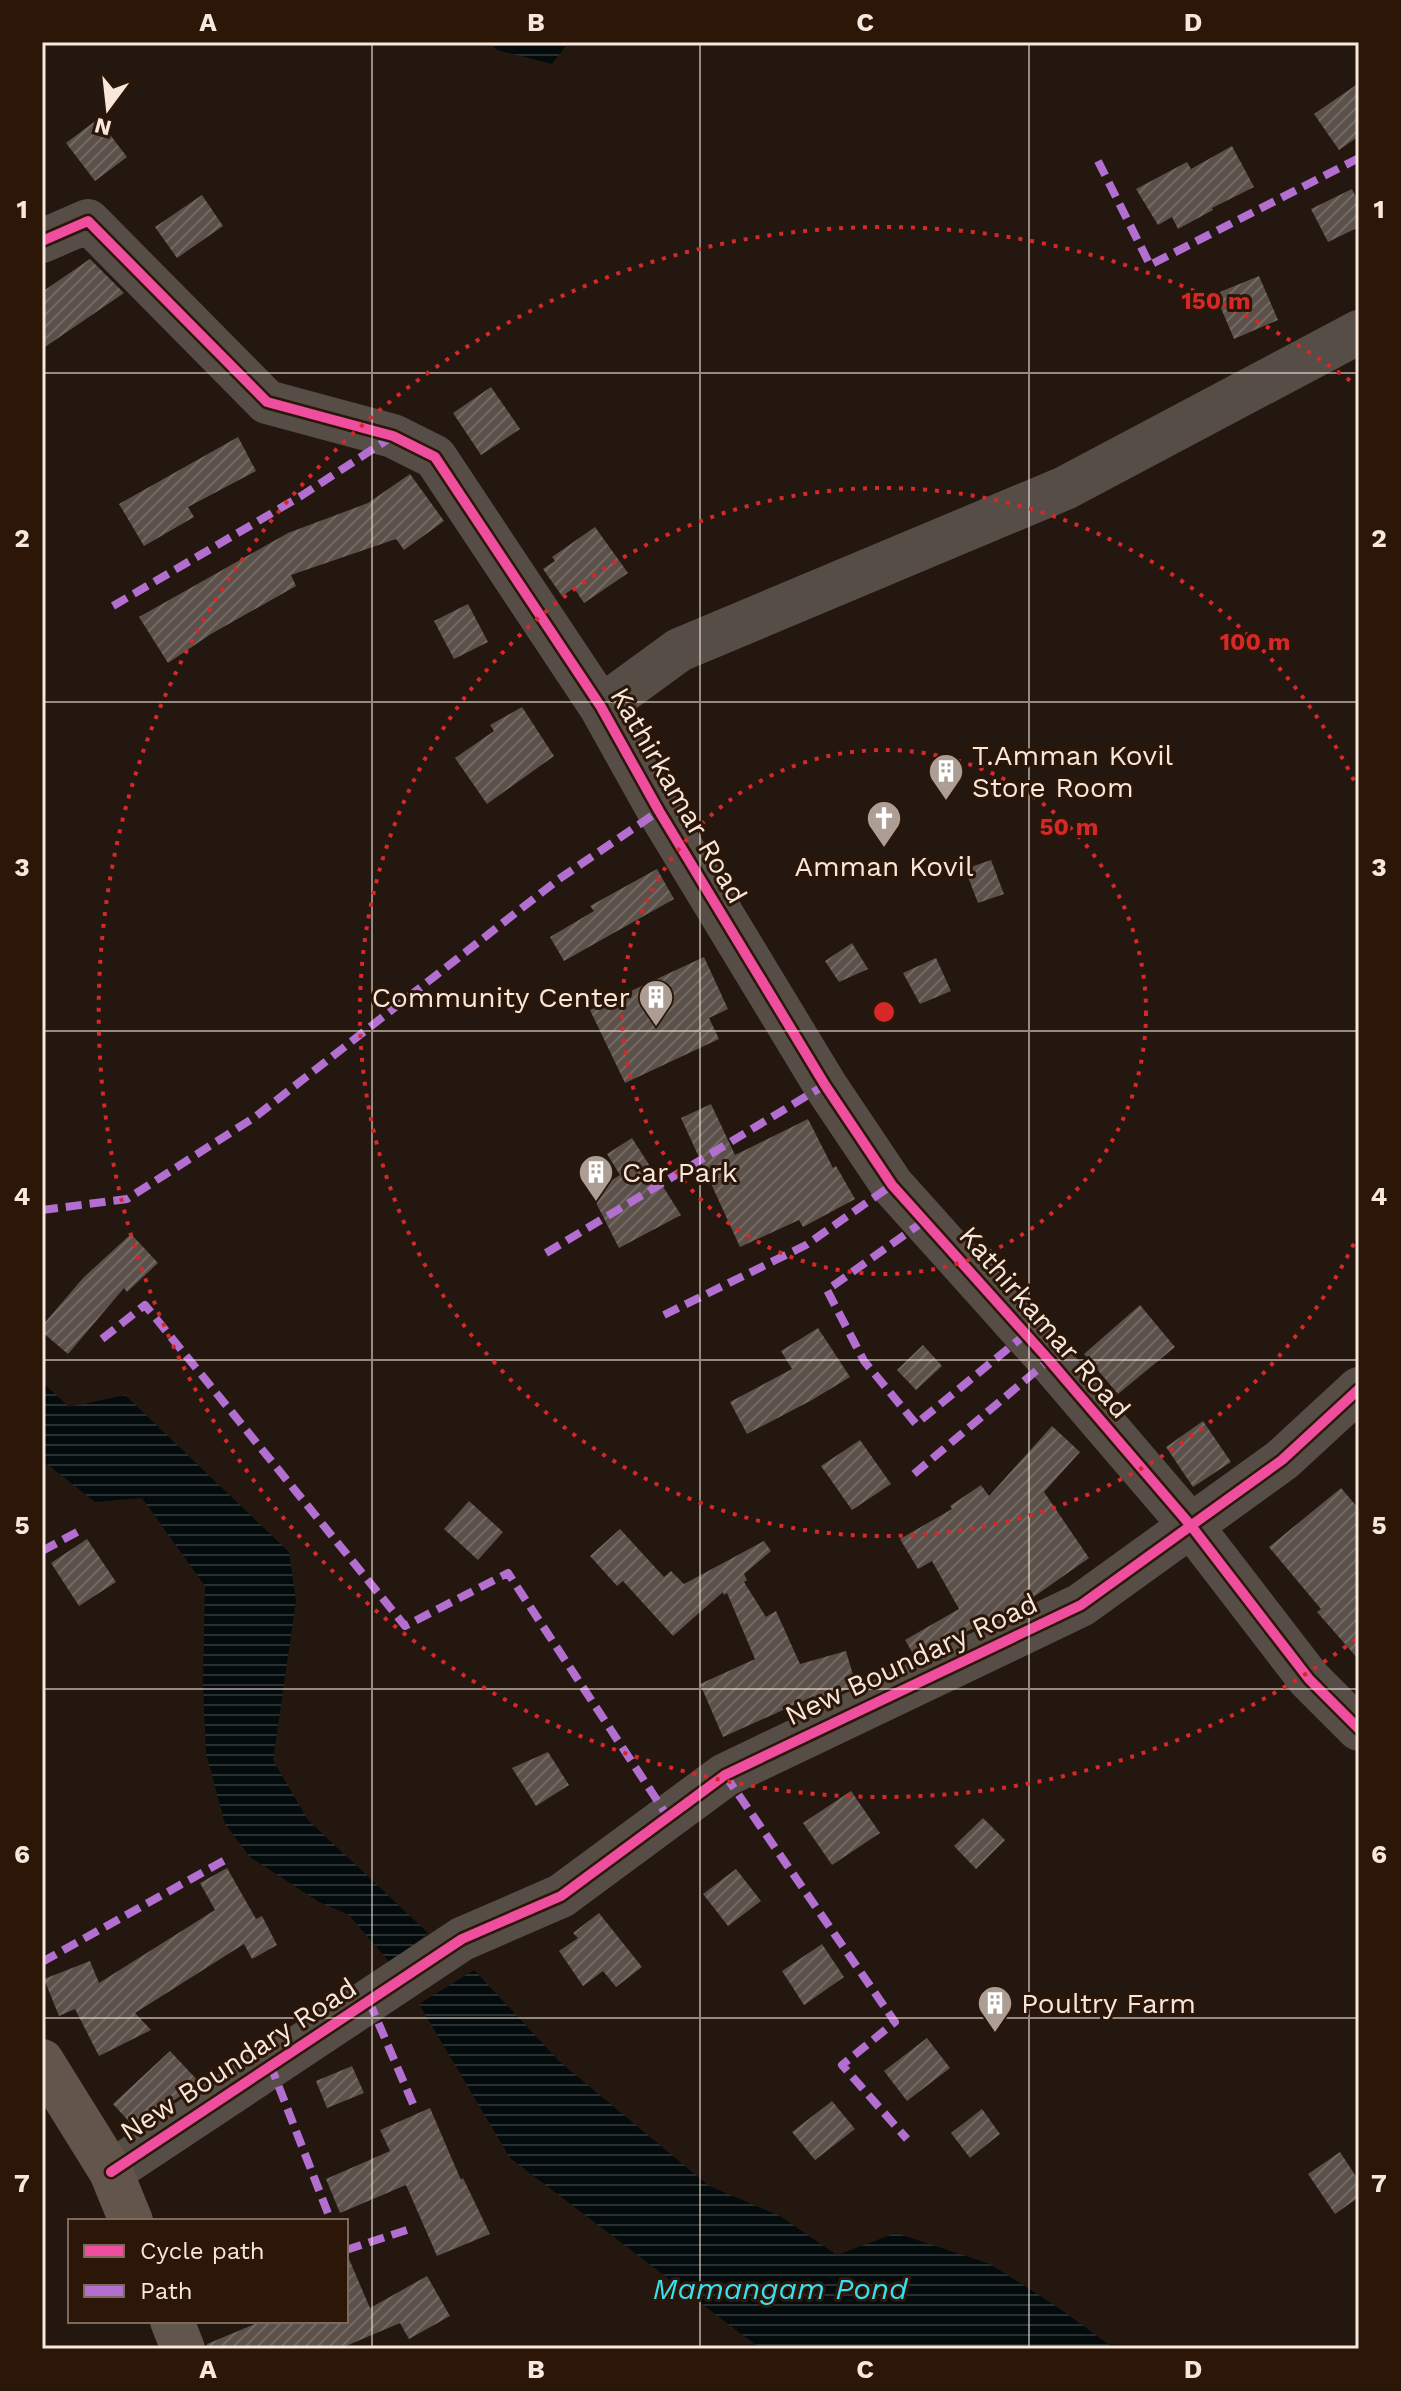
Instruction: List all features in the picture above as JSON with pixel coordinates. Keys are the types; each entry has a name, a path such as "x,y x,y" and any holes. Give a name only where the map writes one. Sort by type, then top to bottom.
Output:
{"main road":[{"path":"42,2061 111,2172 130,2219"},
{"path":"173,2323 183,2349"}],"street":[{"name":"Kathirkamar Road","path":"42,241 88,221 267,402 393,436 435,457 601,707 659,811 825,1085 892,1185 1049,1360 1192,1527 1309,1679 1359,1729"},
{"path":"601,707 679,650 1065,488 1359,332"},
{"name":"New Boundary Road","path":"111,2172 462,1939 561,1896 725,1775 1081,1605 1282,1460 1359,1389"}],"water":[{"path":"489,42 569,42 552,64 497,50"},
{"path":"42,1382 69,1407 125,1395 289,1552 296,1601 273,1760 308,1820 428,1933 390,1963 349,1915 319,1902 250,1857 225,1824 206,1753 203,1684 205,1586 142,1498 95,1502 42,1460"},
{"name":"Mamangam Pond","path":"474,1970 560,2062 709,2186 780,2216 837,2255 896,2233 990,2264 1115,2349 761,2349 510,2158 419,2004"}],"building":[{"path":"1359,83 1359,136 1339,150 1314,114"},
{"path":"98,119 127,157 95,181 66,143"},
{"path":"1232,146 1254,187 1178,229 1172,217 1158,225 1136,189 1187,162 1191,169"},
{"path":"1352,189 1359,204 1359,227 1328,242 1311,209"},
{"path":"202,195 223,226 177,258 155,227"},
{"path":"90,259 124,293 42,349 42,292"},
{"path":"1259,276 1278,320 1234,339 1215,294"},
{"path":"491,387 520,429 481,455 453,413"},
{"path":"238,437 256,471 188,507 194,517 144,546 119,504"},
{"path":"410,474 444,521 404,550 396,539 291,575 296,586 211,634 168,663 139,617 288,533 368,503"},
{"path":"595,527 628,573 584,603 574,588 562,596 543,569 555,561 552,557"},
{"path":"468,604 488,642 454,659 434,621"},
{"path":"522,707 554,756 487,804 455,758 494,731 490,725"},
{"path":"991,860 1004,894 978,903 965,869"},
{"path":"657,869 674,899 564,961 550,937 594,911 590,906"},
{"path":"852,943 868,969 839,982 825,961"},
{"name":"Community Center","path":"704,957 728,1009 709,1018 719,1039 625,1083 590,1010"},
{"path":"936,958 951,991 920,1004 903,973"},
{"path":"711,1104 735,1155 808,1119 833,1168 836,1166 855,1199 803,1227 799,1220 740,1247 681,1118"},
{"path":"632,1138 681,1215 619,1248 591,1193 620,1175 607,1154"},
{"path":"131,1234 158,1263 127,1292 124,1288 68,1354 42,1332 42,1326 83,1278"},
{"path":"1140,1305 1175,1347 1118,1394 1084,1354"},
{"path":"818,1328 850,1377 747,1434 730,1402 792,1369 781,1351"},
{"path":"923,1345 942,1366 916,1390 897,1370"},
{"path":"1203,1421 1231,1462 1193,1487 1166,1447"},
{"path":"1052,1426 1080,1452 1044,1492 1089,1558 1025,1603 915,1657 905,1640 959,1609 932,1561 918,1569 900,1539 952,1509 950,1506 981,1485 989,1496"},
{"path":"860,1440 891,1484 852,1510 821,1466"},
{"path":"1341,1488 1359,1509 1359,1660 1317,1612 1321,1609 1269,1547"},
{"path":"469,1501 503,1532 478,1560 444,1529"},
{"path":"620,1529 664,1577 671,1571 684,1584 764,1541 771,1551 744,1574 747,1580 744,1582 766,1617 776,1611 800,1664 846,1651 856,1685 816,1704 814,1696 723,1737 700,1684 755,1659 727,1593 724,1595 723,1592 673,1636 623,1581 617,1586 590,1556"},
{"path":"87,1539 116,1582 79,1606 51,1563"},
{"path":"548,1752 569,1785 536,1806 512,1768"},
{"path":"851,1791 880,1833 832,1865 803,1823"},
{"path":"983,1818 1005,1840 976,1869 954,1846"},
{"path":"227,1868 256,1919 262,1916 277,1945 252,1959 244,1944 135,2013 151,2030 99,2056 75,2009 59,2016 44,1979 90,1961 99,1983 215,1910 200,1883"},
{"path":"736,1869 761,1901 728,1926 703,1894"},
{"path":"599,1913 642,1967 616,1987 603,1971 583,1986 559,1951 578,1938 573,1933"},
{"path":"822,1944 844,1977 804,2005 782,1971"},
{"path":"927,2038 950,2068 907,2101 884,2071"},
{"path":"170,2051 200,2083 134,2127 113,2104"},
{"path":"352,2066 364,2093 327,2108 316,2081"},
{"path":"832,2101 855,2129 815,2160 792,2132"},
{"path":"430,2108 461,2180 463,2178 490,2234 437,2256 406,2185 340,2213 326,2179 390,2151 380,2130"},
{"path":"982,2109 1000,2134 970,2158 951,2133"},
{"path":"1340,2152 1359,2181 1359,2197 1335,2214 1308,2174"},
{"path":"348,2257 370,2308 427,2276 450,2316 409,2339 400,2323 339,2349 207,2349 207,2344 257,2323 348,2323"}],"marked path":[{"path":"1098,161 1150,265 1359,158"},
{"path":"113,606 301,496 393,436"},
{"path":"42,1210 127,1199 255,1117 559,879 659,811"},
{"path":"546,1253 825,1085"},
{"path":"664,1315 806,1245 892,1185"},
{"path":"924,1221 827,1290 864,1361 916,1424 1026,1334"},
{"path":"102,1339 145,1305 405,1626 508,1573 668,1817"},
{"path":"914,1474 1049,1360"},
{"path":"42,1551 79,1531"},
{"path":"725,1775 895,2022 842,2065 907,2139"},
{"path":"42,1962 225,1860"},
{"path":"369,2001 413,2104"},
{"path":"270,2064 330,2219"},
{"path":"348,2249 413,2228"}],"cycle path":[{"path":"42,241 88,221 267,402 393,436 435,457 601,707 659,811 825,1085 892,1185 1049,1360 1192,1527 1309,1679 1359,1729"},
{"path":"111,2172 462,1939 561,1896 725,1775 1081,1605 1282,1460 1359,1389"}],"place":[{"name":"T.Amman Kovil Store Room","path":"946,802"},
{"name":"Amman Kovil","path":"884,849"},
{"name":"Community Center","path":"656,1028"},
{"name":"Car Park","path":"596,1203"},
{"name":"Poultry Farm","path":"995,2034"}]}
